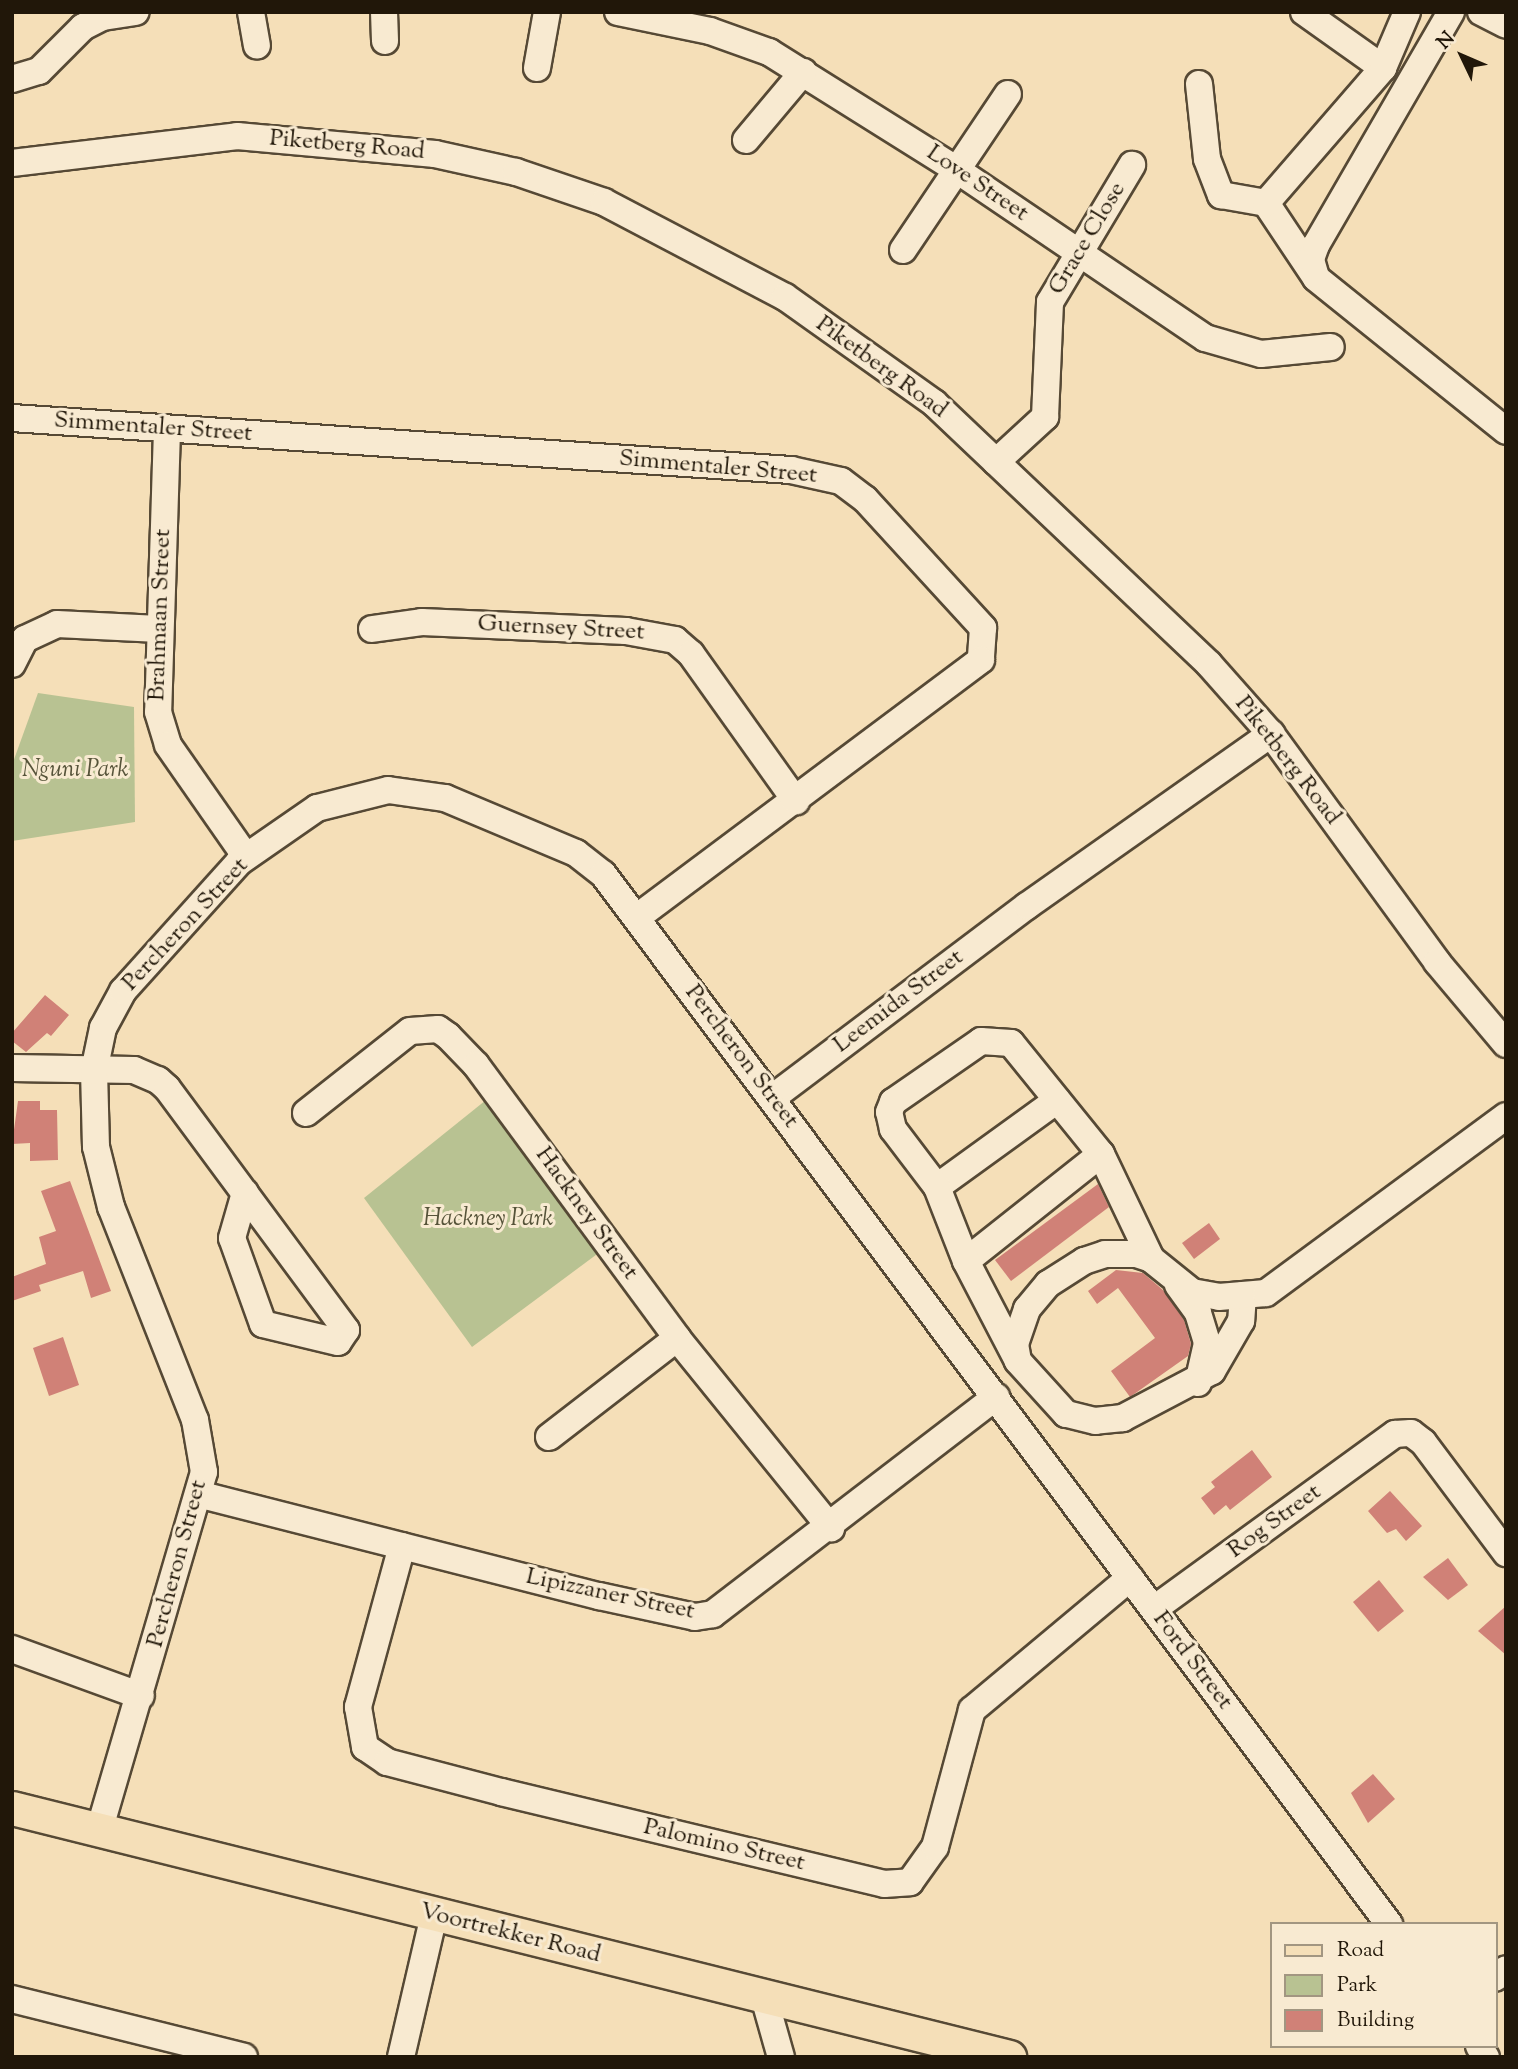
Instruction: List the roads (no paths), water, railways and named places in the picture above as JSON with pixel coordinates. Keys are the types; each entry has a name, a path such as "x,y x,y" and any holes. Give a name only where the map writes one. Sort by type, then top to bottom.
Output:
{"main road":[{"name":"Voortrekker Road","path":"12,1808 1009,2057"}],"street":[{"path":"12,79 38,71 83,27 103,17 136,12"},
{"path":"251,12 257,45"},
{"path":"384,12 385,41"},
{"path":"537,68 547,12"},
{"name":"Love Street","path":"618,12 710,31 803,72 1228,349 1262,354 1331,347"},
{"path":"1304,12 1383,68"},
{"path":"1266,203 1383,68 1407,12"},
{"path":"1317,278 1311,259 1316,245 1451,12"},
{"path":"1480,12 1506,25"},
{"path":"746,140 803,72"},
{"path":"1199,84 1206,159 1221,195 1266,203 1317,278 1506,431"},
{"path":"903,250 954,168 1008,94"},
{"name":"Piketberg Road","path":"12,163 237,136 435,154 516,172 604,202 785,298 934,402 1209,664 1270,734 1437,962 1506,1044"},
{"name":"Grace Close","path":"996,462 1045,417 1045,321 1050,302 1132,165"},
{"name":"Simmentaler Street","path":"12,418 791,470 841,481 961,601 983,628 985,651 972,670 637,917"},
{"name":"Brahmaan Street","path":"167,430 158,712 168,745 246,857"},
{"name":"Guernsey Street","path":"372,629 422,622 626,631 675,640 796,801"},
{"path":"12,664 25,639 48,626 159,629"},
{"name":"Leemida Street","path":"772,1098 1027,906 1270,734"},
{"name":"Percheron Street","path":"99,1831 201,1495 202,1447 195,1420 108,1195 96,1147 93,1071 103,1028 123,991 246,857 317,808 352,795 388,790 445,798 576,853 603,874 996,1397"},
{"name":"Hackney Street","path":"306,1113 410,1031 438,1029 476,1065 677,1338 831,1528"},
{"path":"1198,1383 1207,1343 1198,1312 1177,1284 1151,1259 1101,1154 1024,1054 995,1040 981,1041 893,1102 889,1112 893,1129 937,1186 966,1261 1018,1362 1061,1410 1087,1421 1131,1416 1198,1383 1232,1342 1243,1295"},
{"path":"12,1068 134,1070 159,1080 245,1193 346,1330 338,1342 263,1324 232,1238 245,1193"},
{"path":"937,1186 1057,1100"},
{"path":"1177,1284 1205,1296 1266,1293 1506,1116"},
{"path":"966,1261 1101,1154"},
{"path":"1018,1362 1018,1329 1048,1284 1105,1254 1151,1259"},
{"path":"549,1437 677,1338"},
{"name":"Lipizzaner Street","path":"201,1495 695,1617 713,1614 831,1528 996,1397"},
{"name":"Ford Street","path":"996,1397 1388,1922"},
{"name":"Rog Street","path":"1154,1609 1395,1434 1411,1433 1423,1442 1506,1553"},
{"name":"Palomino Street","path":"402,1546 358,1707 365,1747 387,1762 500,1792 884,1884 910,1882 935,1847 972,1710 1130,1578"},
{"path":"12,1650 141,1696"},
{"path":"401,2057 434,1915"},
{"path":"764,1997 781,2057"},
{"path":"12,1999 244,2057"}],"park label":[{"name":"Nguni Park","path":"75,771"},
{"name":"Hackney Park","path":"488,1220"}]}
